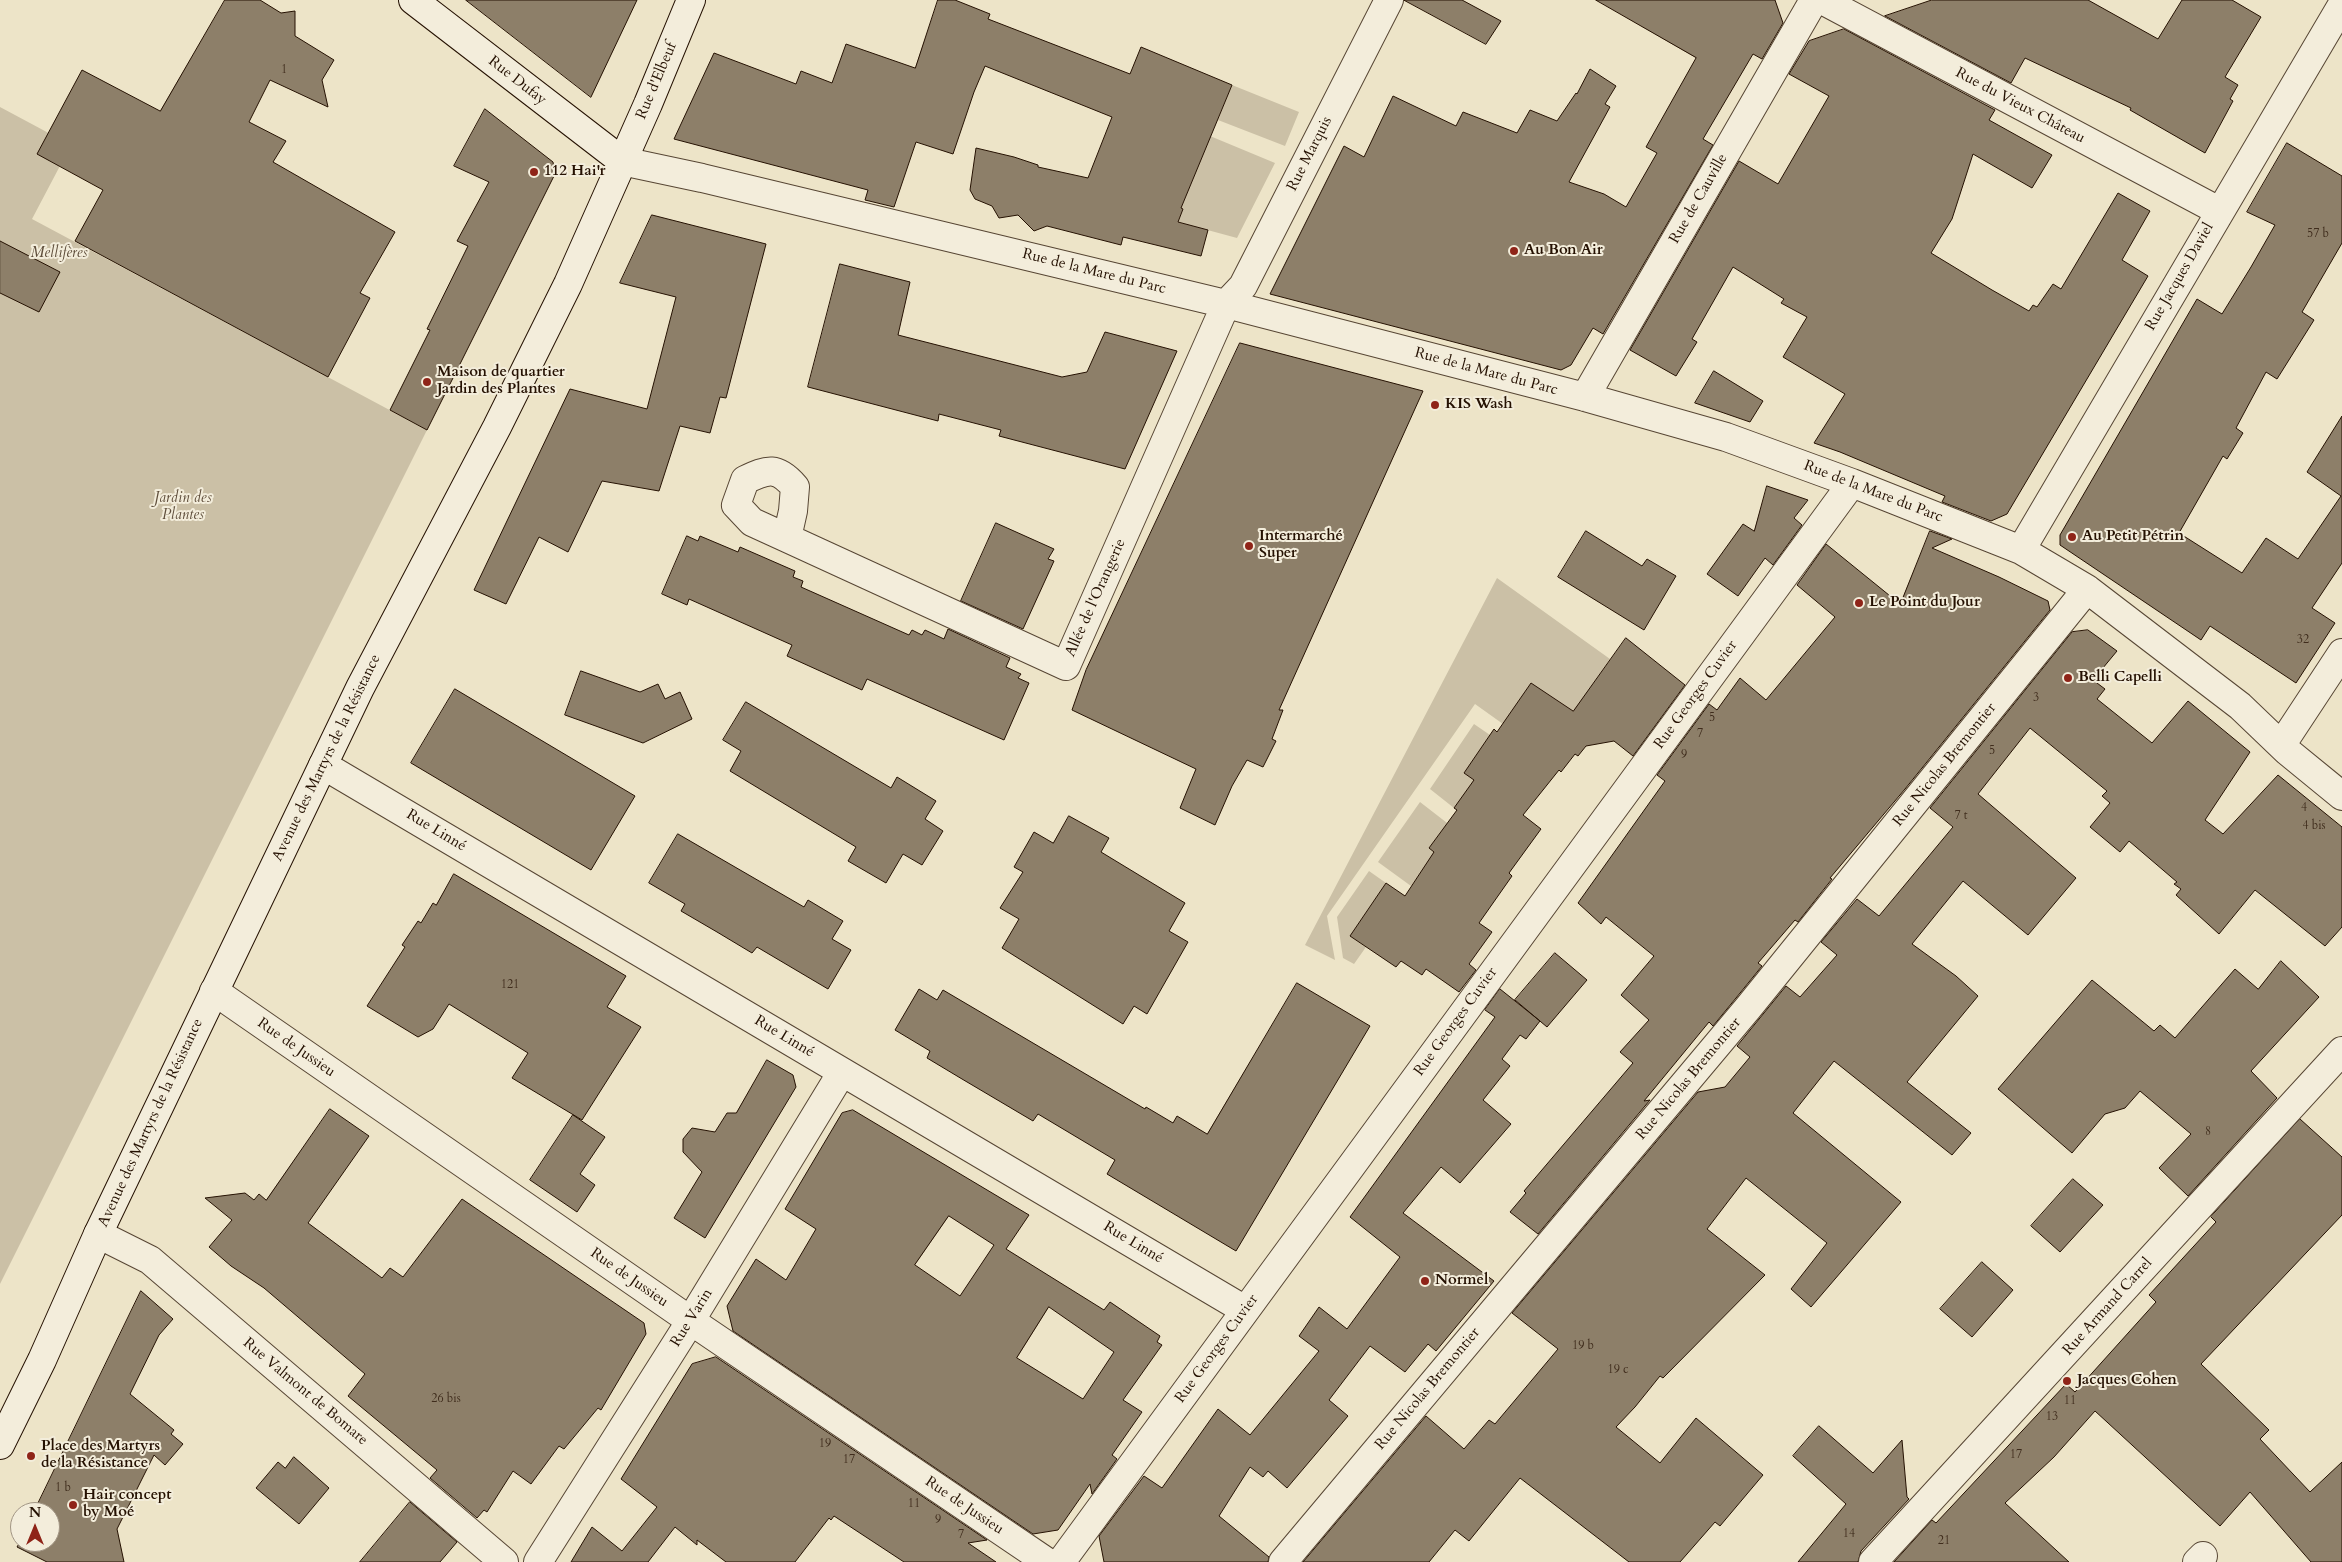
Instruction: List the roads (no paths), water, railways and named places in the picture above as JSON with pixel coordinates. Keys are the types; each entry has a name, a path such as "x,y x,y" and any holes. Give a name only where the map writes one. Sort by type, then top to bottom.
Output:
{"street":[{"name":"Rue Dufay","path":"414,0 622,161"},
{"name":"Rue d'Elbeuf","path":"622,161 691,0"},
{"name":"Rue Marquis","path":"1226,304 1243,286 1389,0"},
{"name":"Rue de Cauville","path":"1585,397 1814,0"},
{"name":"Rue du Vieux Château","path":"1822,0 2219,211"},
{"name":"Rue Jacques Daviel","path":"2021,550 2342,5"},
{"name":"Rue de la Mare du Parc","path":"622,161 702,178 1226,304 1585,397 1726,437 1852,482 2021,550 2087,589 2240,706 2342,796"},
{"name":"Avenue des Martyrs de la Résistance","path":"0,1445 42,1360 98,1234 360,688 497,427 568,284 622,161"},
{"name":"Allée de l'Orangerie","path":"787,538 1066,666 1226,304"},
{"name":"Rue Georges Cuvier","path":"1061,1562 1852,482"},
{"name":"Rue Nicolas Bremontier","path":"1283,1562 1748,1008 2087,589"},
{"path":"2282,744 2342,653"},
{"name":"Rue Linné","path":"323,765 1245,1310"},
{"name":"Rue de Jussieu","path":"214,991 691,1320 1047,1562"},
{"name":"Rue Armand Carrel","path":"1873,1562 2342,1051"},
{"name":"Rue Varin","path":"538,1562 691,1320 842,1072"},
{"name":"Rue Valmont de Bomare","path":"98,1234 150,1260 504,1562"}],"place":[{"name":"112 Hai'r","path":"534,172"},
{"name":"Au Bon Air","path":"1514,251"},
{"name":"Maison de quartier Jardin des Plantes","path":"427,382"},
{"name":"KIS Wash","path":"1435,405"},
{"name":"Au Petit Pétrin","path":"2072,537"},
{"name":"Intermarché Super","path":"1249,546"},
{"name":"Le Point du Jour","path":"1859,603"},
{"name":"Belli Capelli","path":"2068,678"},
{"name":"Normel","path":"1425,1281"},
{"name":"Jacques Cohen","path":"2067,1381"},
{"name":"Place des Martyrs de la Résistance","path":"31,1456"},
{"name":"Hair concept by Moé","path":"73,1505"}],"park label":[{"name":"Mellifères","path":"59,254"},
{"name":"Jardin des Plantes","path":"183,508"}]}
